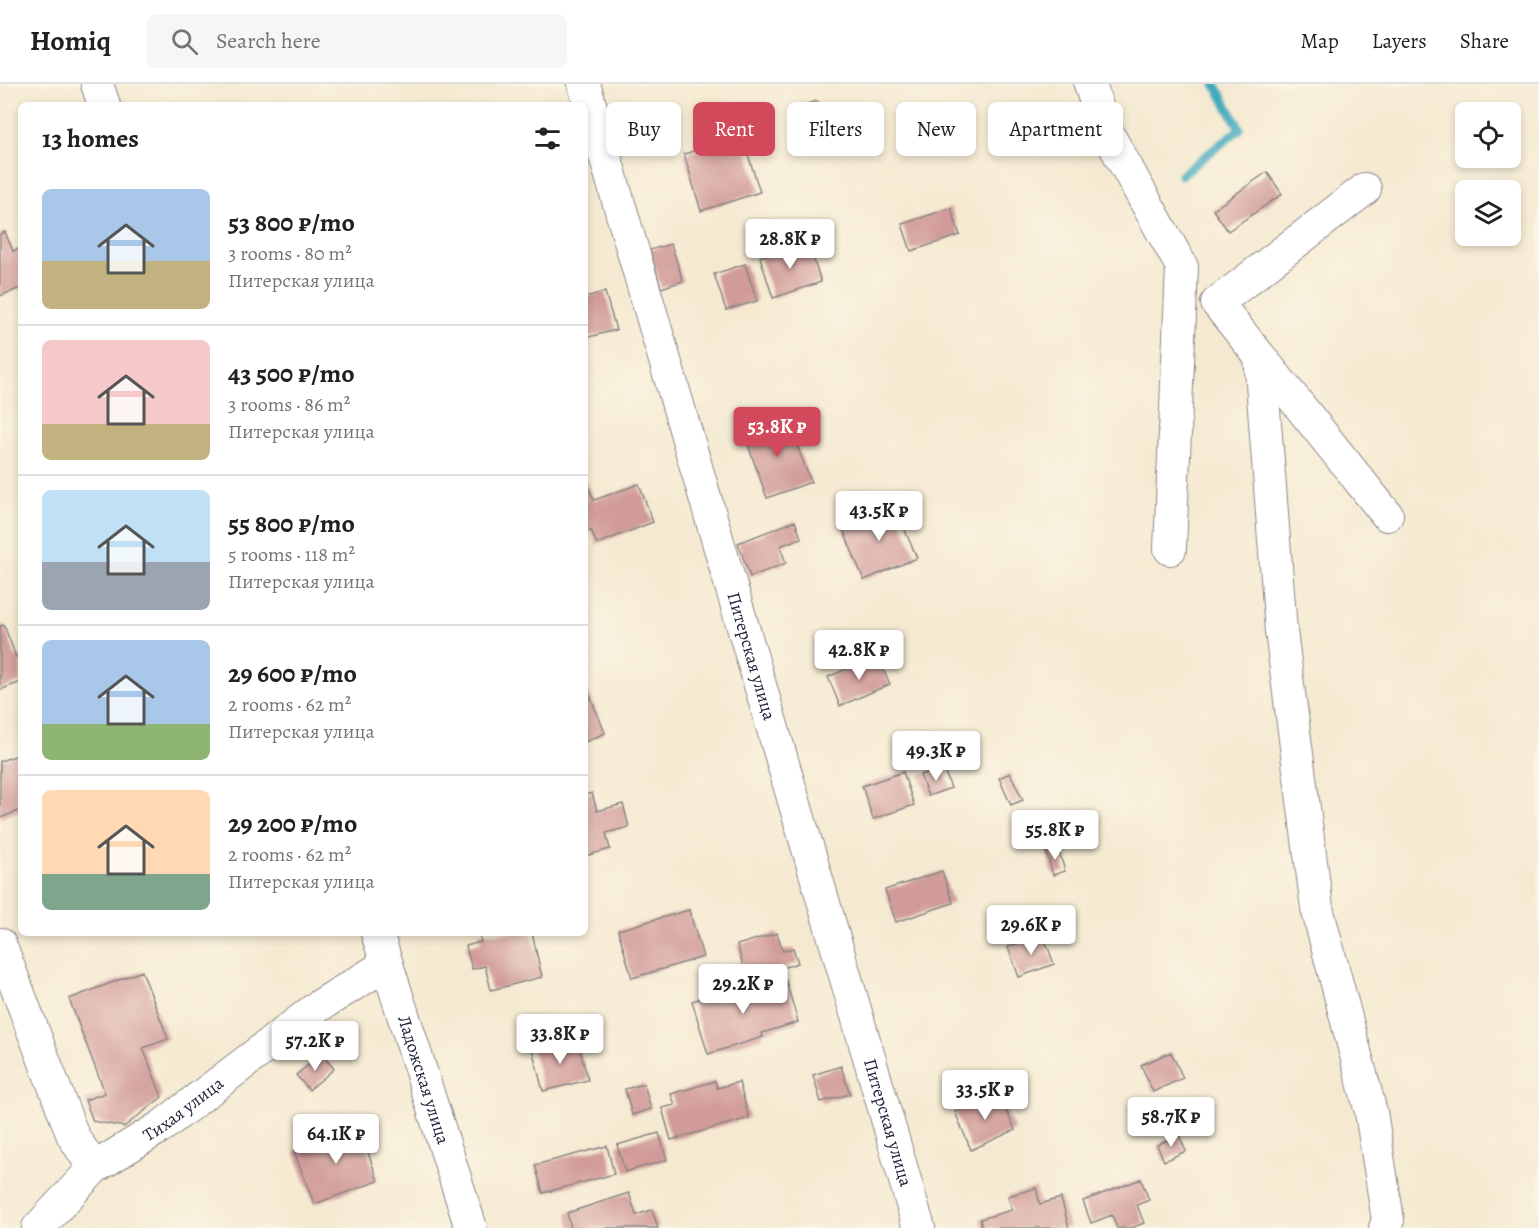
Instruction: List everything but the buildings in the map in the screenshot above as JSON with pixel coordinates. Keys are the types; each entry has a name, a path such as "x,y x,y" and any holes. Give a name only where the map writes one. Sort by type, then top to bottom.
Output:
{"street":[{"path":"97,84 103,102"},
{"name":"Питерская улица","path":"584,84 919,1228"},
{"path":"1090,84 1103,125 1182,267 1170,549"},
{"path":"1365,189 1217,303 1388,515"},
{"path":"1260,357 1281,631 1317,908 1371,1112 1388,1220 1385,1228"},
{"name":"Ладожская улица","path":"378,936 471,1228"},
{"path":"0,944 73,1136 94,1168"},
{"name":"Тихая улица","path":"38,1228 94,1168 162,1126 319,1006 387,964"}],"waterway":[{"path":"1181,175 1240,129 1215,84"}]}
